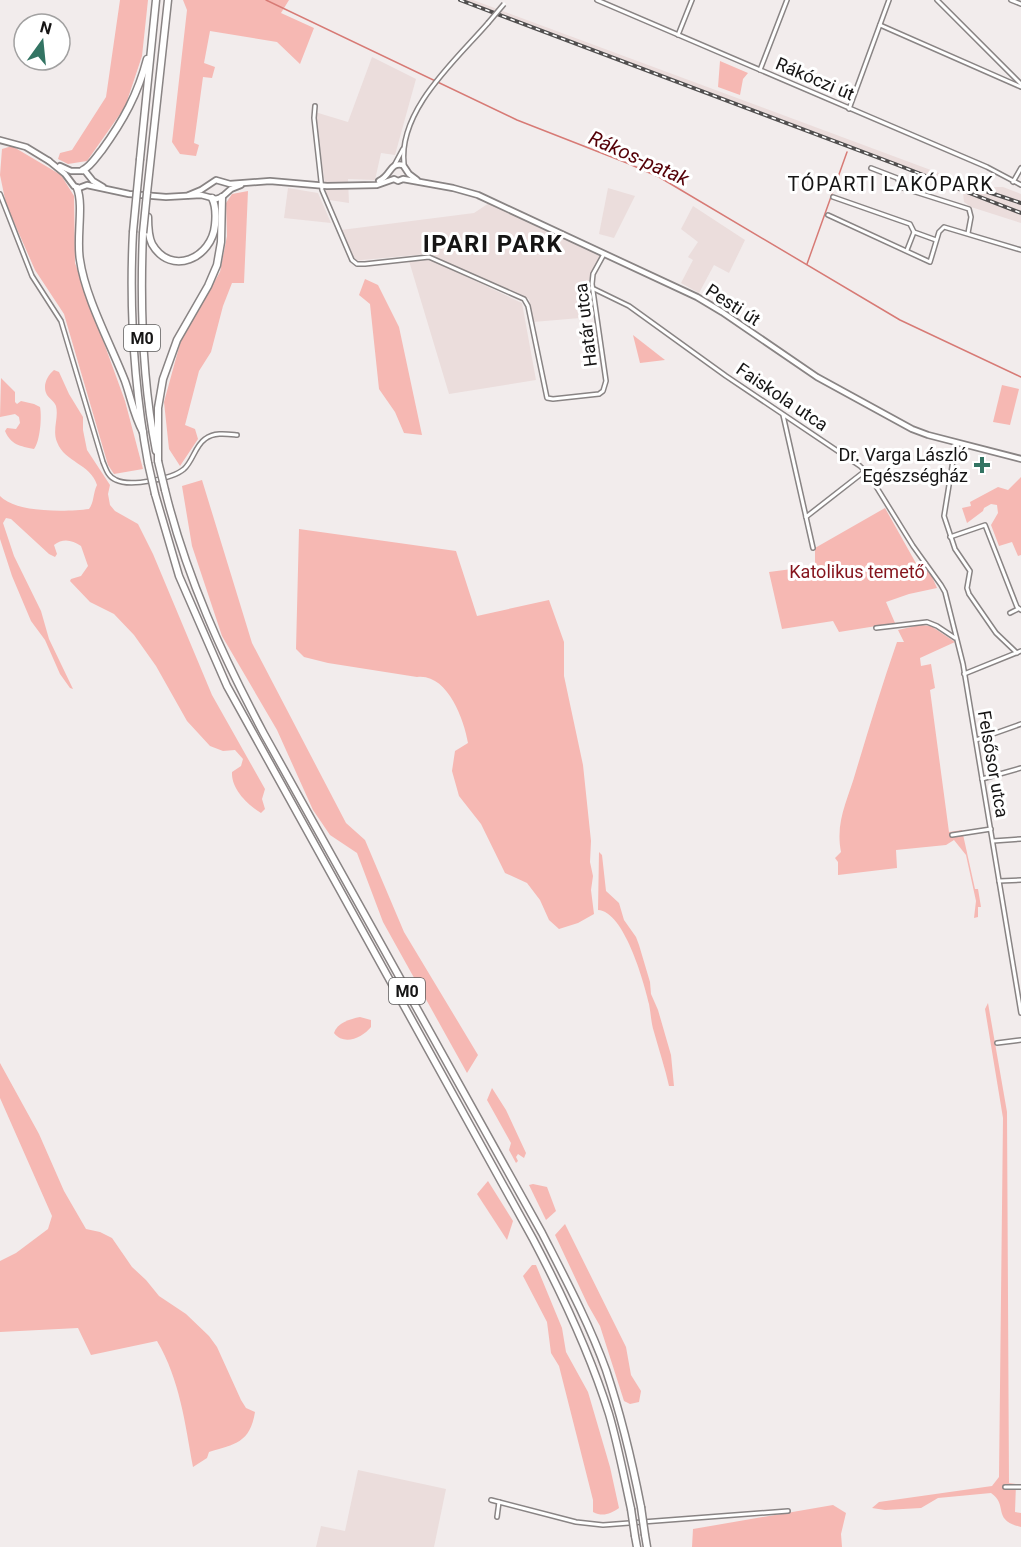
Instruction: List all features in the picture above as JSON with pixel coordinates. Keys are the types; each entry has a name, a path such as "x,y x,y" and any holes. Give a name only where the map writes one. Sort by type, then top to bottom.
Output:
{"highway":[{"name":"M0","path":"168,0 143,233 141,289 143,346 149,411 158,461 192,579 232,674 537,1223 574,1297 613,1391 627,1442 647,1547"},
{"name":"M0","path":"156,3 134,232 132,330 148,463 179,576 226,686 534,1239 565,1303 584,1346 609,1414 631,1509 637,1547"},
{"path":"79,170 90,165 131,106 142,80 153,35"},
{"path":"77,188 80,200 79,252 83,277 126,384 136,421 143,432"},
{"path":"147,193 148,234 156,250 169,259 180,261 190,259 206,250 211,241 216,220 211,197"},
{"path":"158,461 158,408 163,379 177,340 205,292 217,265 221,242 223,195"}],"main road":[{"path":"0,140 19,144 68,170 87,173 89,178 99,185 115,191"},
{"path":"49,161 77,188 87,185 159,197 189,195 216,199 231,189 249,183"},
{"path":"189,195 216,180 223,183 282,181 321,186 377,184 403,179 406,169 400,164 395,165 391,168 390,174 380,181 365,184"},
{"name":"Pesti út","path":"406,169 425,184"},
{"path":"71,181 72,175 79,170"},
{"path":"390,174 394,179"},
{"path":"87,185 89,178"},
{"name":"Pesti út","path":"403,179 478,195 697,297 817,377 894,420 928,435 1021,459"},
{"path":"223,183 225,188 223,195"},
{"path":"208,186 207,192 211,197"}],"street":[{"path":"395,165 416,112 431,89 508,0"},
{"name":"Rákóczi út","path":"597,0 987,167 1021,185"},
{"path":"678,35 692,0"},
{"path":"760,70 787,0"},
{"path":"849,109 889,0"},
{"path":"938,0 1021,85"},
{"path":"1011,0 1021,4"},
{"path":"880,25 1021,85"},
{"path":"315,106 314,118 321,186"},
{"path":"405,144 406,169"},
{"path":"871,168 897,178 903,188 969,209 971,219 968,233"},
{"path":"1014,182 1021,168"},
{"name":"Határ utca","path":"321,186 353,262 368,264 429,257 524,298 528,306 547,398 599,394 603,390 606,381 592,288 593,274 604,252"},
{"path":"0,194 32,276 61,321 103,462 111,477 121,482 136,483 173,475 186,468 204,439 219,434 237,435"},
{"path":"833,197 910,224 914,232 936,240"},
{"path":"828,215 930,262 939,232 944,227 1021,250"},
{"path":"906,250 914,232"},
{"name":"Faiskola utca","path":"592,288 629,306 850,458 865,471 945,592"},
{"path":"783,414 813,548"},
{"path":"956,442 944,510 945,523 955,549 970,571 967,584 969,594 996,633 1019,652 964,674"},
{"path":"806,517 865,471"},
{"path":"950,537 985,525 1021,610 1010,613"},
{"name":"Felsősor utca","path":"945,592 976,740 1021,1013"},
{"path":"876,628 927,622 956,639"},
{"path":"976,740 1021,724"},
{"path":"982,778 1021,768"},
{"path":"952,835 991,829"},
{"path":"993,841 1021,839"},
{"path":"999,881 1021,880"},
{"path":"997,1043 1021,1040"},
{"path":"1005,1487 1021,1487"},
{"path":"491,1500 576,1522 603,1525 788,1511"},
{"path":"497,1517 499,1502"}],"shaded area":[{"path":"457,0 473,0 963,182 981,187 1003,187 1021,194 1021,223 971,207 964,202 963,193 950,186"},
{"path":"372,57 416,79 395,155 381,153 375,180 348,179 349,203 329,200 315,112 348,122"},
{"path":"288,188 318,193 331,223 284,218"},
{"path":"608,188 635,196 614,238 599,234"},
{"path":"489,203 601,254 589,280 592,317 533,322 529,299 428,254 351,261 341,230 474,213"},
{"path":"693,206 745,240 729,273 714,265 699,293 681,283 693,260 688,257 698,242 681,229"},
{"path":"431,260 522,303 536,380 449,394 409,261"},
{"path":"358,1470 446,1489 434,1547 316,1547 321,1526 345,1531"}],"green space":[{"path":"120,0 148,0 142,56 125,107 87,161 68,164 58,159 60,153 72,150 106,97"},
{"path":"183,0 289,0 281,13 314,28 300,64 277,42 210,31 204,63 215,67 212,78 203,77 194,143 199,145 196,156 180,154 172,142 187,10"},
{"path":"720,61 748,73 743,79 740,95 718,87"},
{"path":"12,146 61,175 74,196 75,263 125,401 143,469 114,474 108,465 64,314 35,270 6,204 0,175 2,149"},
{"path":"248,191 244,283 232,283 223,306 211,352 199,371 185,425 195,429 198,439 180,466 169,449 164,402 181,340 220,272 227,236 226,203 232,194"},
{"path":"365,279 378,285 399,327 422,435 404,433 395,412 379,389 370,304 359,295"},
{"path":"633,335 665,360 640,363"},
{"path":"54,370 59,372 83,417 87,450 110,485 108,494 110,505 115,511 138,524 153,554 212,695 265,789 262,799 265,809 261,813 246,801 237,790 232,778 232,772 241,766 243,759 235,750 223,751 210,746 187,721 156,666 134,635 114,614 90,602 70,581 81,576 88,566 81,546 74,542 61,541 54,545 57,554 55,557 11,519 6,518 3,523 14,556 41,611 49,639 73,689 60,674 45,640 31,621 12,576 0,539 0,496 18,506 42,510 89,509 97,485 89,472 66,454 57,442 56,406 47,395 45,388 47,378"},
{"path":"1,378 15,392 17,404 21,401 40,407 40,429 34,449 20,446 7,436 5,431 7,428 16,429 20,423 19,417 15,414 0,417"},
{"path":"1002,385 1019,389 1010,425 993,422"},
{"path":"1021,477 1021,555 1018,556 1012,542 999,546 991,525 998,513 997,505 991,504 984,508 967,523 962,508 971,506 970,502 998,487 1008,490"},
{"path":"202,480 252,643 346,823 365,840 404,932 478,1055 467,1073 383,922 357,853 330,835 313,810 277,730 222,636 192,546 182,486"},
{"name":"Katolikus temető","path":"885,508 922,574 929,570 937,588 886,602 895,623 839,632 833,621 782,629 769,572 815,566 815,548"},
{"path":"299,529 456,551 477,616 549,600 564,642 564,676 583,765 591,841 590,862 593,876 591,890 594,914 578,923 559,929 549,920 540,900 527,883 505,873 481,824 459,796 452,771 455,751 468,743 458,711 437,682 428,678 328,663 304,657 296,649"},
{"path":"920,625 931,626 955,642 920,658 921,666 931,664 935,688 930,690 949,832 962,830 975,889 978,889 981,907 978,907 978,917 974,918 976,901 966,855 954,840 946,845 896,850 897,868 838,875 838,862 835,858 841,852 840,830 843,811 897,642 904,642 898,630"},
{"path":"599,852 602,855 606,891 619,903 624,920 639,945 650,982 651,994 671,1055 674,1086 669,1086 638,965 616,922 607,913 598,910"},
{"path":"988,1003 1007,1112 1009,1483 1016,1484 1015,1512 1021,1513 1021,1527 1006,1520 999,1502 991,1493 938,1498 921,1508 885,1510 872,1508 879,1502 992,1486 999,1477 1003,1118 985,1009"},
{"path":"360,1017 371,1020 371,1027 363,1034 348,1040 334,1033 341,1024"},
{"path":"0,1063 39,1134 64,1191 86,1229 112,1238 132,1267 159,1296 186,1314 217,1347 241,1400 246,1408 255,1412 249,1430 240,1441 209,1452 207,1458 193,1467 176,1386 157,1341 91,1355 78,1328 0,1332 0,1261 16,1253 48,1229 52,1216 0,1098"},
{"path":"492,1088 506,1110 526,1153 524,1158 518,1154 516,1163 509,1150 511,1143 487,1100"},
{"path":"488,1181 513,1221 507,1240 477,1194"},
{"path":"529,1185 547,1187 556,1211 546,1220"},
{"path":"565,1224 626,1347 631,1375 641,1391 639,1402 630,1404 624,1401 600,1326 555,1235"},
{"path":"532,1265 536,1265 562,1328 566,1352 588,1392 610,1467 619,1508 603,1515 593,1512 593,1500 559,1366 551,1353 547,1322 523,1276"},
{"path":"833,1505 846,1513 841,1534 842,1547 692,1547 693,1529"}],"waterway":[{"name":"Rákos-patak","path":"266,0 517,120 659,177 900,320 1021,377"},
{"path":"807,264 847,152"}],"railway":[{"path":"460,0 1021,213"},
{"path":"988,192 1021,203"}],"place":[{"name":"Dr. Varga László Egészségház","path":"982,465"}],"district":[{"name":"TÓPARTI LAKÓPARK","path":"891,184"},
{"name":"IPARI PARK","path":"493,244"}]}
